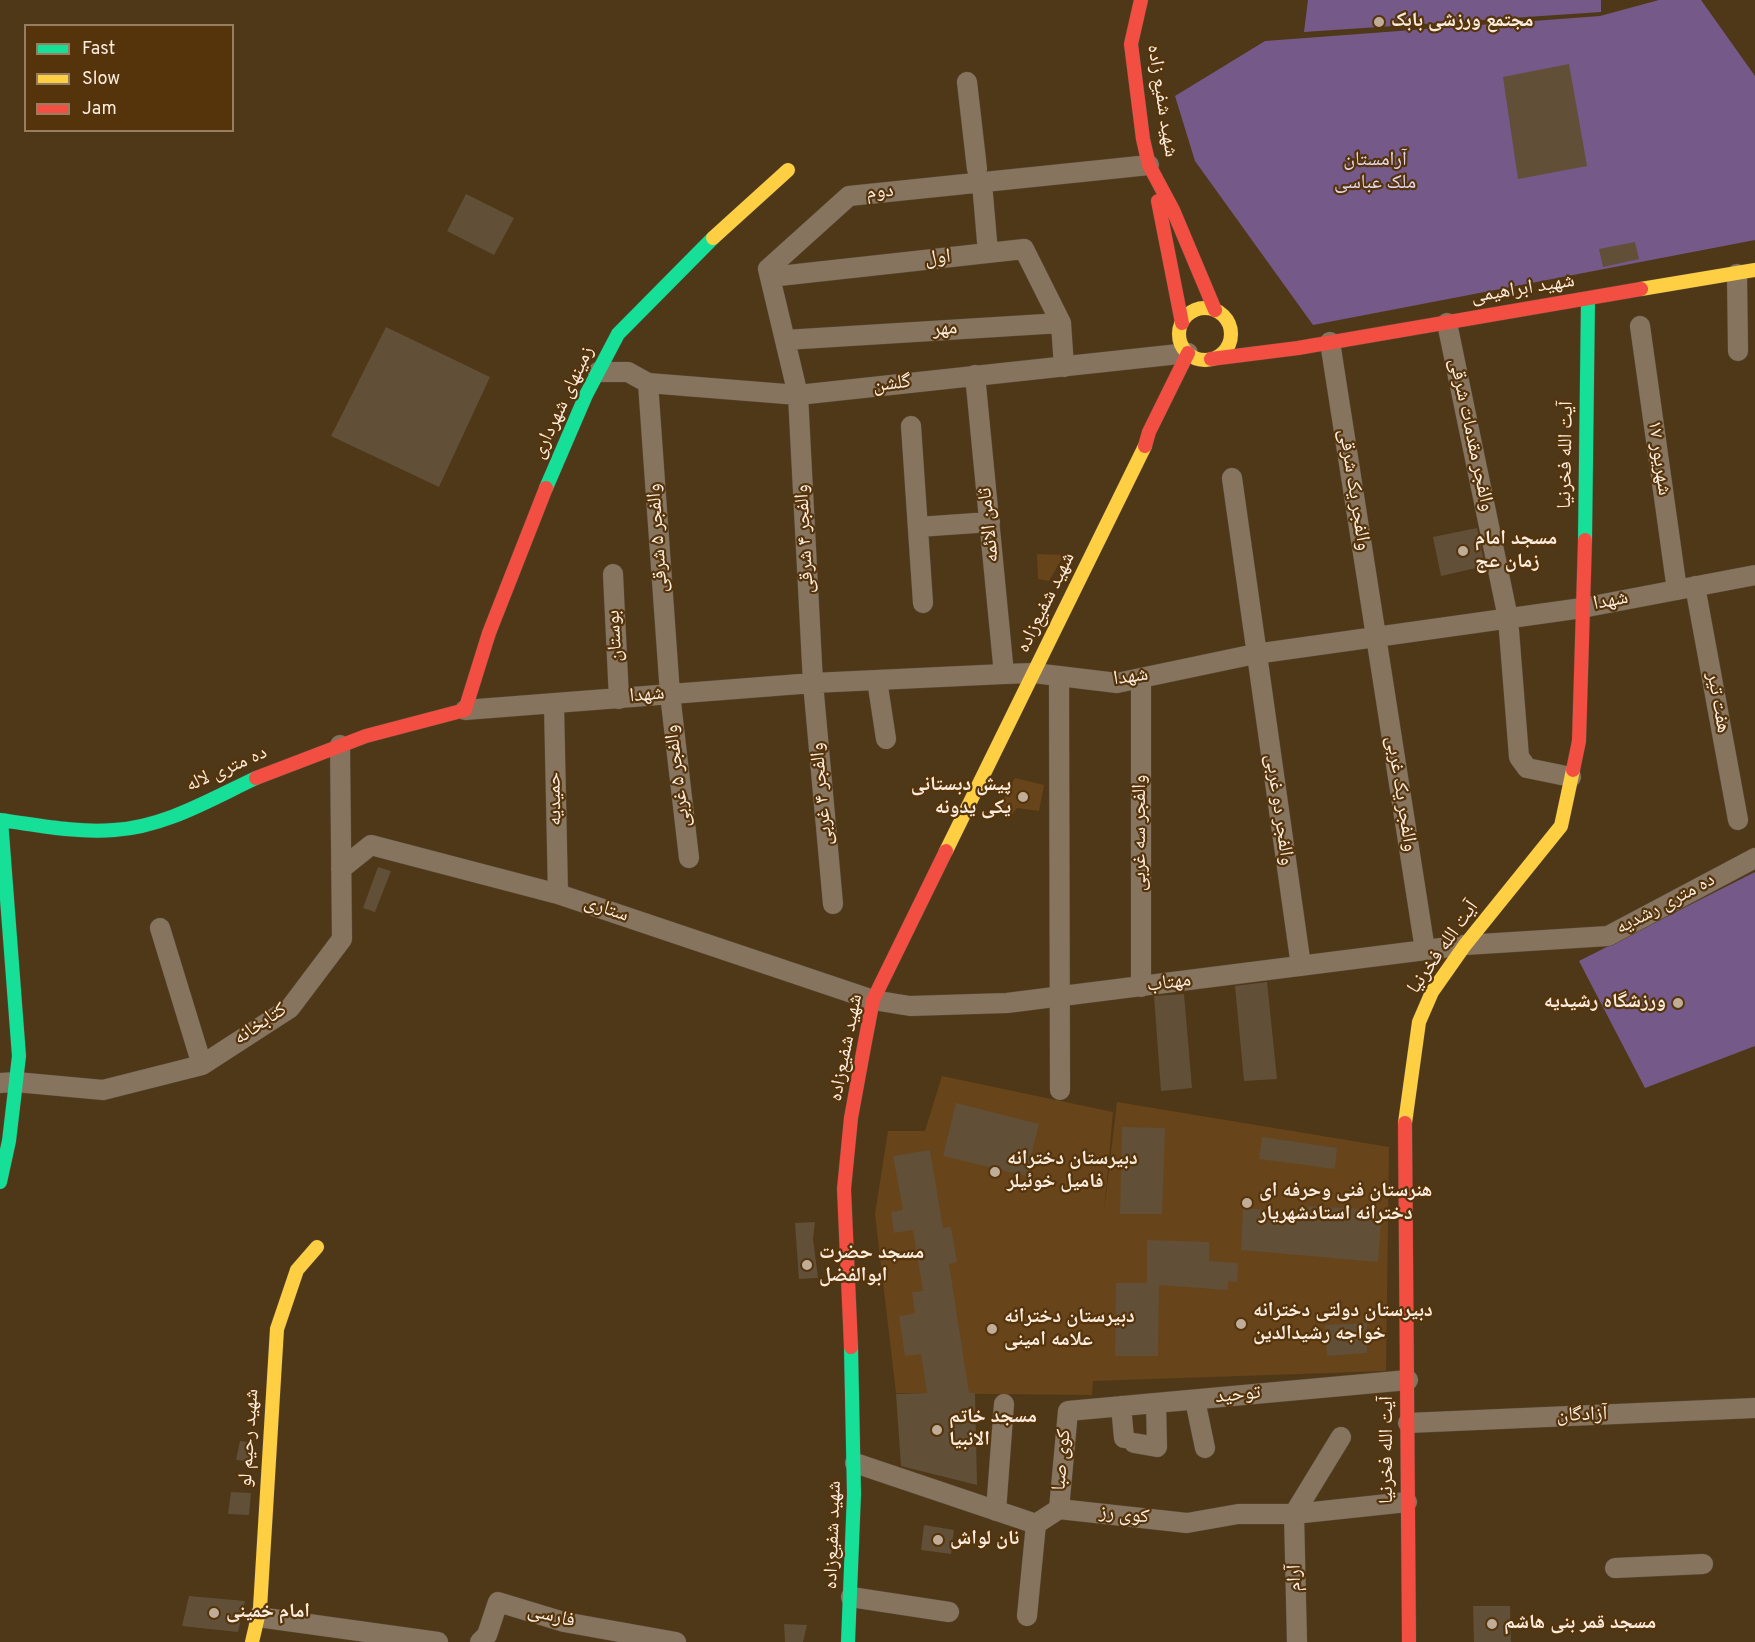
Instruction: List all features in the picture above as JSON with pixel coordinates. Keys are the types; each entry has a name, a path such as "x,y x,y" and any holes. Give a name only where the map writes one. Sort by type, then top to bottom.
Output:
{"street":[{"name":"شهید شفیع زاده","path":"1141,0 1131,44 1143,139 1182,323"},
{"path":"967,82 988,253"},
{"name":"شهید شفیع زاده","path":"1151,169 1187,242 1215,310"},
{"name":"دوم","path":"770,277 768,269 849,196 980,176 1151,169"},
{"name":"زمینهای شهرداری","path":"465,710 489,633 540,504 598,372 618,334 715,236 788,170"},
{"name":"اول","path":"770,277 1024,249 1061,323"},
{"path":"1738,351 1746,272"},
{"name":"شهید ابراهیمی","path":"1199,357 1298,348 1746,272"},
{"path":"770,277 798,395"},
{"name":"آیت الله فخرنیا","path":"1408,1642 1405,1121 1419,1022 1432,992 1465,945 1561,825 1579,741 1588,299"},
{"path":"1207,308 1215,310 1229,323 1231,336 1225,351 1199,357 1180,339 1182,323 1192,312 1207,308"},
{"path":"1061,323 1064,367"},
{"name":"مهر","path":"785,340 1061,323"},
{"name":"والفجر مقدمات شرقی","path":"1447,323 1508,618 1519,757 1527,768 1571,777"},
{"name":"۱۷ شهریور","path":"1640,326 1686,588"},
{"name":"شهید ابراهیمی","path":"1231,336 1298,348"},
{"name":"والفجر یک شرقی","path":"1330,342 1376,638"},
{"name":"گلشن","path":"598,372 628,372 648,382 798,395 975,375 1199,357"},
{"name":"شهید شفیع‌زاده","path":"848,1642 852,1598 855,1463 850,1341 845,1284 844,1187 858,1075 873,1000 1144,451 1149,432 1199,357"},
{"name":"ثامن الائمه","path":"975,375 1005,674"},
{"name":"والفجر ۵ شرقی","path":"648,382 670,694"},
{"name":"والفجر ۴ شرقی","path":"798,395 813,683"},
{"path":"910,426 923,603"},
{"name":"والفجر دو غربی","path":"1232,478 1255,654 1301,966"},
{"path":"918,527 990,522"},
{"name":"بوستان","path":"613,574 619,699"},
{"name":"شهدا","path":"465,710 813,683 1005,674 1034,673 1117,683 1255,654 1582,608 1755,575"},
{"name":"هفت تیر","path":"1686,588 1738,820"},
{"name":"والفجر یک غربی","path":"1376,638 1425,950"},
{"path":"1059,676 1060,1090"},
{"name":"والفجر سه غربی","path":"1141,678 1141,987"},
{"path":"877,680 886,739"},
{"name":"والفجر ۴ غربی","path":"813,683 833,904"},
{"name":"والفجر ۵ غربی","path":"670,694 689,858"},
{"name":"حمیدیه","path":"554,704 558,894"},
{"name":"ده متری لاله","path":"0,820 88,829 129,829 163,821 273,771 340,745 439,715 465,710"},
{"name":"کتابخانه","path":"8,1082 103,1090 202,1065 290,1008 342,939 340,745"},
{"path":"0,820 19,1056 8,1082 0,1182"},
{"name":"ستاری","path":"341,869 371,845 558,894 873,1000"},
{"name":"ده متری رشدیه","path":"1465,945 1608,936 1755,858"},
{"path":"160,928 202,1065"},
{"name":"مهتاب","path":"873,1000 910,1006 954,1007 1060,997 1465,945"},
{"name":"شهید رحیم لو","path":"252,1642 258,1617 276,1329 297,1270 317,1247"},
{"name":"توحید","path":"1068,1411 1408,1380"},
{"path":"1195,1400 1205,1448"},
{"path":"996,1511 1004,1404"},
{"path":"1121,1406 1129,1440 1157,1447 1156,1404"},
{"name":"آزادگان","path":"1408,1423 1755,1408"},
{"name":"کوی صبا","path":"1059,1509 1068,1411"},
{"path":"1294,1514 1341,1437"},
{"path":"855,1463 1036,1524"},
{"name":"کوی رز","path":"1059,1509 1187,1523 1238,1514 1294,1514 1407,1502"},
{"path":"1036,1524 1059,1509"},
{"name":"آرام","path":"1294,1514 1297,1642"},
{"path":"1027,1616 1036,1524"},
{"path":"1615,1568 1703,1564"},
{"path":"852,1598 949,1612"},
{"name":"فارسی","path":"480,1642 487,1635 498,1602 564,1622 593,1634 676,1642"},
{"path":"258,1617 438,1642"}],"shaded area":[{"path":"1037,554 1064,555 1049,581 1038,579"},
{"name":"پیش دبستانی یکی یدونه","path":"1015,778 1044,785 1039,811 1017,808 1010,817 997,812"},
{"path":"942,1076 1113,1112 1104,1212 1117,1102 1389,1147 1386,1371 1093,1381 1092,1395 896,1393 875,1214 888,1131 925,1131"}],"green space":[{"name":"مجتمع ورزشی بابک","path":"1308,0 1601,0 1601,12 1304,32"},
{"name":"آرامستان ملک عباسی","path":"1659,0 1701,0 1755,76 1755,240 1313,325 1195,161 1175,96 1265,41 1600,16"},
{"name":"ورزشگاه رشیدیه","path":"1755,872 1755,1046 1645,1088 1579,961"}],"building":[{"path":"1569,64 1587,166 1518,179 1503,77"},
{"path":"466,194 514,218 494,255 447,231"},
{"path":"1635,242 1639,259 1603,267 1599,249"},
{"path":"386,327 490,377 439,487 331,436"},
{"name":"مسجد امام زمان عج","path":"1477,528 1485,566 1441,576 1433,537"},
{"path":"378,867 391,871 375,912 363,908"},
{"path":"1267,982 1277,1079 1244,1081 1235,986"},
{"path":"1184,994 1192,1088 1161,1091 1154,996"},
{"path":"956,1103 1039,1124 1026,1176 943,1156"},
{"path":"1122,1127 1165,1128 1162,1214 1120,1214"},
{"path":"1262,1137 1337,1148 1335,1169 1259,1159"},
{"path":"930,1150 943,1228 951,1227 957,1262 949,1264 969,1393 975,1393 977,1485 901,1466 896,1394 927,1393 921,1354 905,1356 899,1316 915,1313 912,1292 923,1291 913,1230 894,1233 891,1212 903,1210 893,1156"},
{"path":"1308,1206 1382,1210 1378,1262 1241,1250 1243,1208 1306,1212"},
{"path":"815,1222 813,1239 818,1278 799,1279 795,1223"},
{"path":"1147,1240 1209,1242 1209,1261 1238,1263 1237,1282 1228,1281 1228,1290 1159,1285 1158,1356 1115,1356 1116,1283 1147,1283"},
{"path":"1367,1323 1367,1353 1327,1356 1325,1325"},
{"path":"240,1441 254,1443 253,1462 236,1460"},
{"path":"231,1492 251,1493 249,1515 228,1514"},
{"name":"نان لواش","path":"924,1525 954,1530 951,1554 921,1550"},
{"name":"امام خمینی","path":"189,1596 245,1601 238,1632 182,1626"},
{"name":"مسجد قمر بنی هاشم","path":"1473,1606 1510,1606 1511,1642 1474,1642"},
{"path":"784,1624 807,1625 803,1642 785,1642"}],"traffic: fast":[{"path":"546,488 586,395 618,334 713,238"},
{"path":"1585,540 1588,299"},
{"path":"0,820 86,830 133,828 187,811 256,778"},
{"path":"0,1182 9,1141 19,1056 1,820"},
{"path":"848,1642 854,1494 851,1347"}],"traffic: slow":[{"path":"713,238 788,170"},
{"path":"1641,289 1755,270"},
{"path":"1205,308 1215,310 1223,316 1229,324 1231,334 1229,344 1223,352 1215,358 1205,360 1195,358 1187,352 1181,344 1179,334 1181,324 1187,316 1195,310 1205,308"},
{"path":"946,851 1145,446"},
{"path":"1405,1123 1419,1022 1432,992 1465,945 1561,826 1573,770"},
{"path":"252,1642 260,1608 277,1329 297,1270 317,1247"}],"traffic: jam":[{"path":"1141,0 1131,44 1143,139 1149,165 1173,210 1215,310"},
{"path":"1158,201 1182,323"},
{"path":"1211,359 1298,348 1641,289"},
{"path":"1145,446 1149,432 1188,353"},
{"path":"256,778 366,736 465,710 489,633 546,488"},
{"path":"1573,770 1579,741 1585,540"},
{"path":"851,1347 844,1189 851,1118 873,1000 946,851"},
{"path":"1405,1123 1409,1642"}],"place":[{"name":"مجتمع ورزشی بابک","path":"1379,22"},
{"name":"مسجد امام زمان عج","path":"1463,551"},
{"name":"پیش دبستانی یکی یدونه","path":"1023,797"},
{"name":"ورزشگاه رشیدیه","path":"1678,1003"},
{"name":"دبیرستان دخترانه فامیل خوئیلر","path":"995,1172"},
{"name":"هنرستان فنی وحرفه ای دخترانه استادشهریار","path":"1247,1203"},
{"name":"مسجد حضرت ابوالفضل","path":"807,1265"},
{"name":"دبیرستان دولتی دخترانه خواجه رشیدالدین","path":"1241,1324"},
{"name":"دبیرستان دخترانه علامه امینی","path":"992,1329"},
{"name":"مسجد خاتم الانبیا","path":"937,1430"},
{"name":"نان لواش","path":"938,1540"},
{"name":"امام خمینی","path":"214,1613"},
{"name":"مسجد قمر بنی هاشم","path":"1492,1624"}]}
